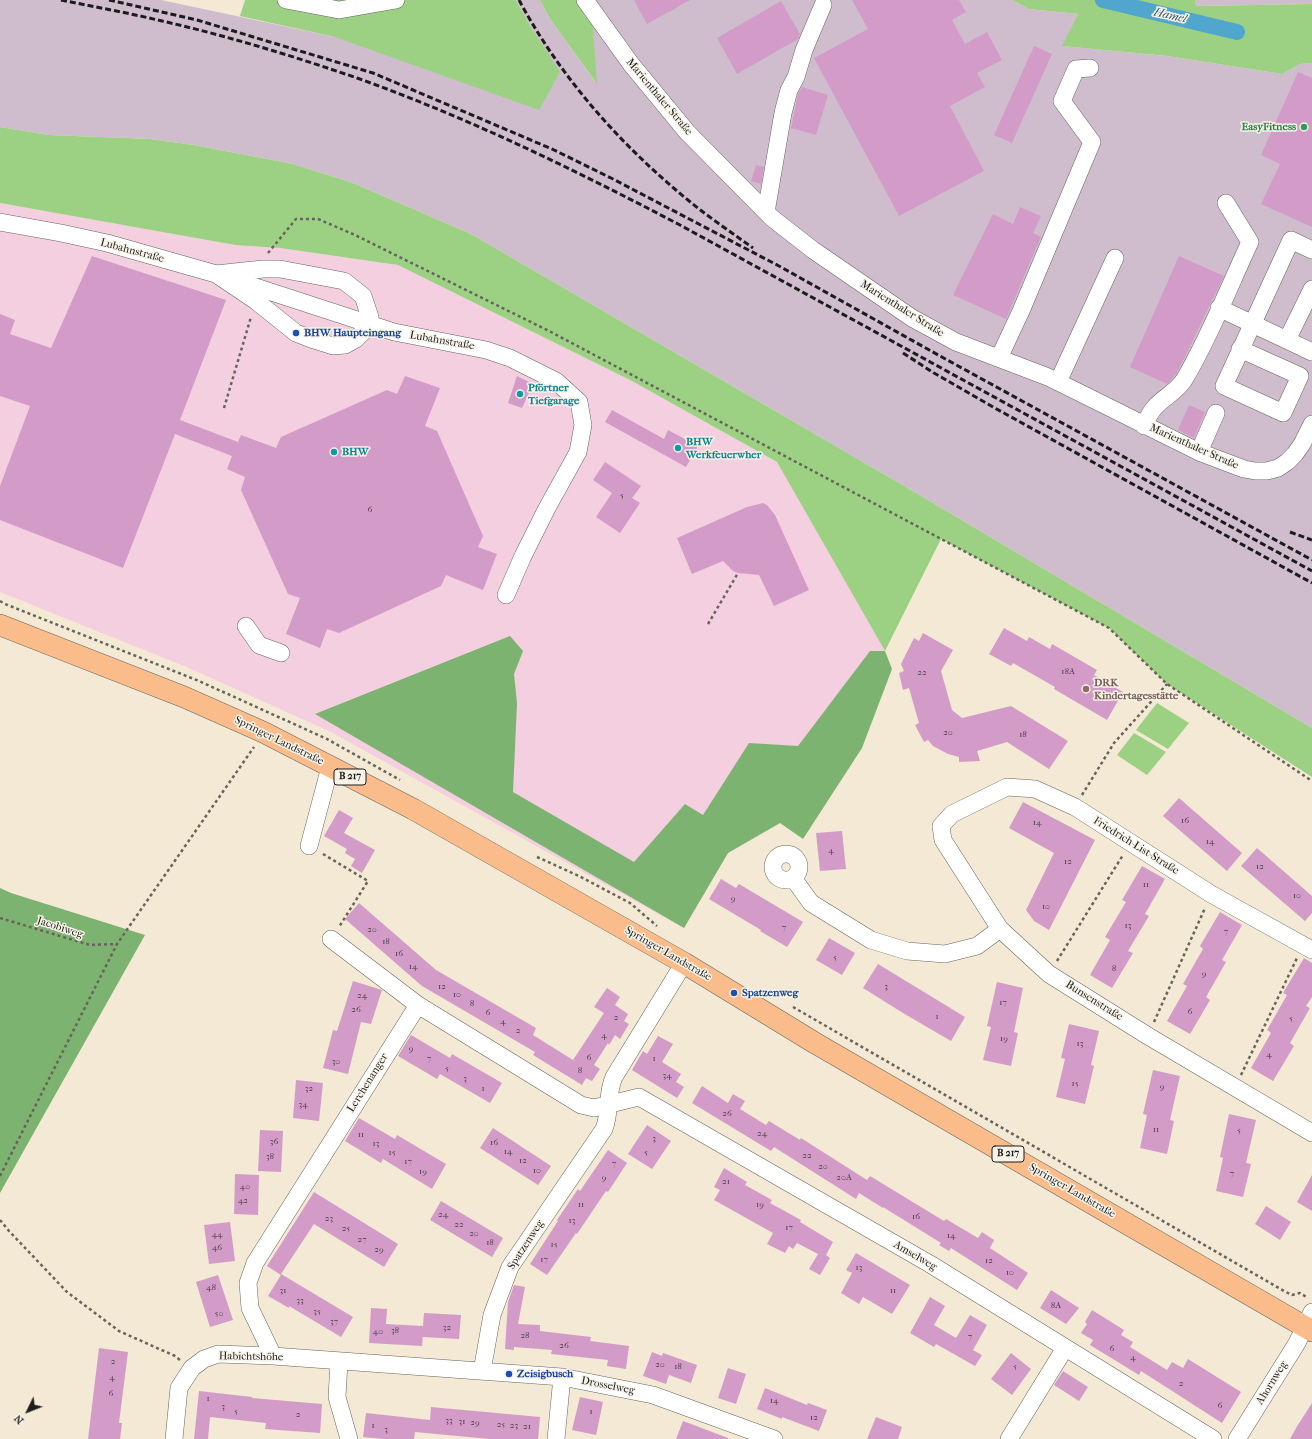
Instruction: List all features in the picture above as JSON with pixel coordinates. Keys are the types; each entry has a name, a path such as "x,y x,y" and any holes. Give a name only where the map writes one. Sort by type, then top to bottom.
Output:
{"main road":[{"name":"Springer Landstraße","path":"0,625 184,697 263,732 413,809 684,963 816,1043 1309,1323"}],"street":[{"path":"286,0 339,10 396,0"},
{"name":"Marienthaler Straße","path":"585,0 630,64 687,132 766,212 813,250 912,318 956,342 1048,377 1199,452 1244,469 1267,471 1278,468 1295,454 1312,424"},
{"path":"766,212 783,113 789,90 796,77 804,50 823,5"},
{"path":"999,358 1092,142 1062,101 1076,69 1090,68"},
{"path":"1144,426 1155,407 1173,393 1183,381 1196,358 1250,242 1226,203"},
{"name":"Lubahnstraße","path":"0,222 61,233 107,244 216,274 394,332 486,350 510,358 556,381 579,402 583,425 578,452 547,508 523,556 506,595"},
{"path":"1240,349 1292,240 1312,250"},
{"path":"1058,382 1115,258"},
{"path":"263,269 280,269 344,281 363,296 370,317 368,324 356,339 344,345 333,346 314,340 296,333 256,301 216,274 263,269"},
{"path":"1287,340 1312,289"},
{"path":"1219,308 1312,352"},
{"path":"1199,452 1216,413"},
{"path":"246,626 259,645 281,652"},
{"path":"310,846 330,767"},
{"name":"Friedrich-List-Straße","path":"952,814 1007,787 1035,790 1075,807 1211,894 1307,948"},
{"name":"Bunsenstraße","path":"952,814 941,826 943,840 1000,928 1049,974 1148,1036 1312,1133"},
{"path":"793,878 812,902 871,940 908,951 945,954 977,946 1000,928"},
{"path":"332,939 418,1005 581,1105 594,1108 609,1105"},
{"name":"Spatzenweg","path":"482,1372 492,1315 510,1267 604,1129 608,1118 610,1087 614,1077 684,963"},
{"name":"Lerchenanger","path":"273,1356 250,1308 248,1283 255,1263 418,1005"},
{"name":"Amselweg","path":"609,1105 621,1100 639,1097 930,1264 1213,1439"},
{"name":"Ahornweg","path":"1237,1439 1309,1323"},
{"path":"1008,1439 1065,1348"},
{"name":"Habichtshöhe","path":"174,1439 179,1388 192,1368 204,1359 218,1354 273,1356 340,1362"},
{"path":"340,1362 337,1397 349,1439"},
{"name":"Drosselweg","path":"340,1362 562,1377 652,1395 774,1439"},
{"path":"556,1439 562,1377"}],"path":[{"path":"263,269 268,254 296,219 318,219 355,235 551,332 1109,628 1167,684 1312,781"},
{"path":"224,408 256,301"},
{"path":"708,624 738,573"},
{"path":"1075,807 1114,743 1167,684"},
{"path":"0,1176 117,944 257,743 263,732"},
{"path":"1049,974 1131,843"},
{"path":"310,846 368,881 332,939"},
{"path":"1148,1036 1211,894"},
{"name":"Jacobiweg","path":"0,918 90,945 117,944"},
{"path":"1235,1087 1307,948"},
{"path":"0,1220 9,1232 72,1296 119,1332 175,1356 192,1368"}],"shaded area":[{"path":"0,0 161,0 335,37 532,29 516,0 540,0 550,19 596,83 591,0 1012,0 1029,9 1078,14 1063,46 1167,56 1282,74 1300,64 1312,63 1312,728 911,490 471,234 353,183 293,164 194,145 150,139 49,135 0,127"},
{"path":"1195,0 1312,0 1312,4 1196,6"},
{"path":"0,203 235,245 280,248 398,265 632,381 777,462 885,651 780,823 728,853 684,928 331,732 189,668 0,592"}],"green space":[{"path":"245,0 516,0 532,29 560,72 539,110 335,37 240,16"},
{"path":"540,0 591,0 597,84 550,19"},
{"path":"1012,0 1195,0 1196,6 1312,4 1312,63 1300,64 1282,74 1167,56 1062,46 1078,14 1029,9"},
{"path":"0,127 49,135 150,139 194,145 293,164 353,183 471,234 911,490 1312,728 1312,777 1167,684 1109,628 941,539 885,651 777,462 632,381 398,265 280,248 235,245 0,203"},
{"path":"510,636 523,651 514,674 517,703 513,792 634,862 685,804 703,815 749,743 798,746 870,651 885,651 892,669 862,748 803,839 780,823 728,853 684,928 315,714"},
{"path":"1157,703 1189,723 1168,749 1136,730"},
{"path":"1134,733 1166,752 1147,775 1117,755"},
{"path":"0,888 11,893 145,935 0,1193"}],"building":[{"path":"634,0 690,0 647,24"},
{"path":"852,0 959,0 966,12 952,20 965,44 987,32 1002,60 977,73 985,87 950,106 984,171 899,216 814,58 868,29"},
{"path":"781,1 800,34 798,39 737,74 717,38"},
{"path":"1034,46 1052,54 1012,143 994,135"},
{"name":"EasyFitness","path":"1298,72 1312,78 1312,227 1261,204 1280,164 1261,155"},
{"path":"802,87 828,95 816,135 791,128 798,94"},
{"path":"756,165 764,167 761,184 751,181"},
{"path":"1020,207 1041,216 1033,233 1041,237 1006,319 953,295 993,214 1013,224"},
{"name":"BHW","path":"92,256 226,300 180,420 238,442 241,435 276,448 281,437 387,390 397,394 405,376 440,388 425,426 437,431 483,536 478,547 497,554 483,590 446,575 441,586 339,633 327,629 320,648 286,634 300,598 288,594 241,490 245,477 227,469 232,456 175,434 123,568 0,520 0,486 30,406 0,396 0,314 15,320 10,334 51,348"},
{"path":"1179,256 1224,276 1184,359 1176,374 1167,384 1130,367"},
{"name":"Pförtner Tiefgarage","path":"517,376 533,384 522,408 508,403"},
{"path":"1189,405 1205,412 1194,438 1178,430"},
{"path":"612,410 664,439 668,430 698,446 686,467 605,422"},
{"path":"605,462 641,486 632,498 640,503 620,533 596,517 612,493 593,480"},
{"path":"763,503 767,505 775,515 809,590 774,606 759,575 738,573 733,571 723,561 692,574 677,538 747,507"},
{"path":"1004,628 1027,641 1029,637 1050,649 1052,644 1097,670 1094,675 1123,692 1107,720 1054,689 1055,687 1013,663 1011,666 989,654"},
{"path":"923,633 953,650 941,671 952,710 962,718 1011,706 1068,741 1049,769 1007,742 977,751 980,761 959,762 959,757 948,754 933,746 928,740 924,742 915,725 919,723 909,688 903,690 899,673 904,671 901,664 914,638 919,641"},
{"path":"1179,798 1242,853 1227,871 1163,816"},
{"path":"1023,802 1095,840 1049,930 1034,921 1026,910 1054,853 1009,828"},
{"path":"339,810 353,818 344,833 375,850 362,873 351,866 355,859 345,853 347,849 324,836"},
{"path":"842,831 846,869 820,871 816,833"},
{"path":"1257,848 1312,896 1312,913 1305,921 1241,866"},
{"path":"1142,866 1165,879 1145,914 1149,916 1128,951 1133,953 1112,988 1090,975 1110,940 1105,937 1126,902 1122,900"},
{"path":"721,879 736,888 739,884 803,922 787,947 709,899"},
{"path":"359,903 436,970 536,1028 533,1035 573,1060 604,1013 594,1007 607,988 620,997 615,1005 628,1014 624,1021 629,1024 620,1039 615,1035 609,1045 608,1043 594,1065 600,1069 592,1081 586,1078 582,1085 533,1055 535,1052 422,986 345,919"},
{"path":"1220,912 1242,925 1222,960 1226,962 1206,997 1210,1000 1190,1034 1167,1021 1187,986 1183,984 1203,949 1200,946"},
{"path":"829,938 855,953 842,975 816,960"},
{"path":"1304,958 1312,963 1312,997 1306,1006 1310,1008 1290,1043 1294,1046 1273,1081 1251,1068 1271,1033 1267,1030 1287,995 1283,993"},
{"path":"878,964 965,1017 951,1041 863,988"},
{"path":"353,981 382,990 371,1024 361,1022 348,1074 323,1068 333,1030 337,1031"},
{"path":"997,982 1023,988 1014,1032 1018,1033 1011,1066 983,1060 991,1027 987,1026"},
{"path":"1069,1024 1099,1031 1091,1065 1094,1066 1085,1104 1056,1097 1065,1059 1061,1058"},
{"path":"411,1035 450,1058 452,1054 502,1083 490,1103 440,1074 437,1079 398,1056"},
{"path":"658,1036 673,1044 662,1062 681,1074 676,1082 684,1087 677,1098 632,1070 643,1051 647,1054"},
{"path":"1153,1070 1180,1076 1170,1120 1174,1121 1167,1154 1140,1148 1147,1115 1143,1114"},
{"path":"296,1080 323,1083 319,1121 293,1118"},
{"path":"702,1086 728,1103 733,1094 745,1101 740,1109 766,1125 769,1121 800,1140 801,1138 867,1180 870,1176 944,1221 946,1219 978,1238 982,1232 994,1240 990,1248 1028,1273 1017,1290 951,1248 949,1251 939,1245 941,1243 859,1193 856,1199 774,1147 771,1151 692,1103"},
{"path":"1229,1114 1256,1120 1246,1163 1251,1164 1243,1197 1216,1191 1223,1158 1220,1157"},
{"path":"359,1118 395,1139 397,1135 446,1164 432,1189 383,1159 381,1163 345,1141"},
{"path":"647,1125 671,1141 652,1169 628,1154"},
{"path":"493,1128 551,1166 538,1185 480,1148"},
{"path":"260,1130 283,1131 281,1172 258,1171"},
{"path":"608,1150 627,1163 608,1192 606,1191 547,1275 530,1264 578,1189 580,1191"},
{"path":"724,1168 747,1182 745,1185 772,1200 770,1203 801,1220 800,1222 833,1242 826,1255 830,1258 820,1275 809,1269 818,1254 797,1243 793,1249 789,1246 785,1253 767,1244 773,1233 714,1200 720,1190 714,1187"},
{"path":"235,1174 259,1175 258,1215 234,1214"},
{"path":"1312,1175 1312,1211 1297,1202"},
{"path":"314,1192 398,1244 384,1267 314,1224 281,1274 353,1317 341,1337 289,1306 289,1308 268,1296 281,1275 267,1266"},
{"path":"441,1201 503,1238 492,1257 430,1220"},
{"path":"1266,1206 1291,1222 1280,1240 1255,1224"},
{"path":"230,1222 235,1261 209,1264 204,1225"},
{"path":"856,1253 910,1285 892,1314 863,1297 859,1304 841,1293 852,1273 846,1270"},
{"path":"218,1275 233,1320 210,1327 196,1282"},
{"path":"514,1285 525,1287 518,1324 540,1325 540,1331 591,1337 590,1341 629,1346 626,1369 607,1366 608,1360 551,1354 552,1350 514,1347 514,1350 505,1349 508,1302"},
{"path":"1051,1290 1079,1308 1066,1324 1040,1308"},
{"path":"930,1297 945,1306 934,1325 956,1338 970,1315 987,1325 973,1350 982,1355 975,1366 936,1344 934,1347 910,1333"},
{"path":"371,1308 387,1309 386,1324 423,1326 424,1313 461,1315 459,1339 423,1337 423,1335 422,1346 369,1343"},
{"path":"1092,1310 1124,1330 1121,1335 1133,1342 1130,1347 1167,1370 1172,1362 1183,1368 1188,1359 1241,1392 1222,1423 1141,1371 1139,1375 1090,1345 1093,1340 1081,1333 1087,1324 1085,1322"},
{"path":"99,1348 128,1352 119,1423 122,1423 120,1439 88,1439"},
{"path":"652,1352 662,1356 663,1353 697,1365 691,1383 669,1375 666,1384 643,1376"},
{"path":"1011,1353 1031,1369 1012,1395 991,1379"},
{"path":"728,1368 746,1374 736,1404 718,1398"},
{"path":"1063,1371 1088,1387 1079,1401 1054,1385"},
{"path":"765,1388 807,1405 808,1403 827,1410 819,1431 757,1409"},
{"path":"199,1391 252,1398 322,1404 320,1433 265,1429 266,1423 210,1417 208,1439 194,1439"},
{"path":"580,1397 603,1402 596,1435 572,1430"},
{"path":"1312,1403 1312,1439 1290,1439 1296,1428"},
{"path":"431,1407 540,1417 538,1439 489,1439 415,1432 414,1439 363,1437 366,1413 430,1420"},
{"path":"876,1417 902,1427 898,1439 867,1439"},
{"path":"683,1421 728,1438 728,1439 676,1439"}],"waterway":[{"name":"Hamel","path":"1103,0 1237,32"}],"railway":[{"path":"61,0 137,15 187,27 309,62 357,78 440,110 521,146 601,184 680,225 1312,571"},
{"path":"109,0 197,20 373,73 552,149 611,178 779,266 1312,560"},
{"path":"519,0 555,59 598,114 672,187 699,209 753,248"},
{"path":"903,353 934,373 993,407 1312,583"},
{"path":"1290,532 1312,540"}],"place":[{"name":"EasyFitness","path":"1304,127"},
{"name":"BHW Haupteingang","path":"296,333"},
{"name":"Pförtner Tiefgarage","path":"520,394"},
{"name":"BHW Werkfeuerwher","path":"678,448"},
{"name":"BHW","path":"334,452"},
{"name":"DRK Kindertagesstätte","path":"1086,689"},
{"name":"Spatzenweg","path":"734,993"},
{"name":"Zeisigbusch","path":"509,1374"}]}
